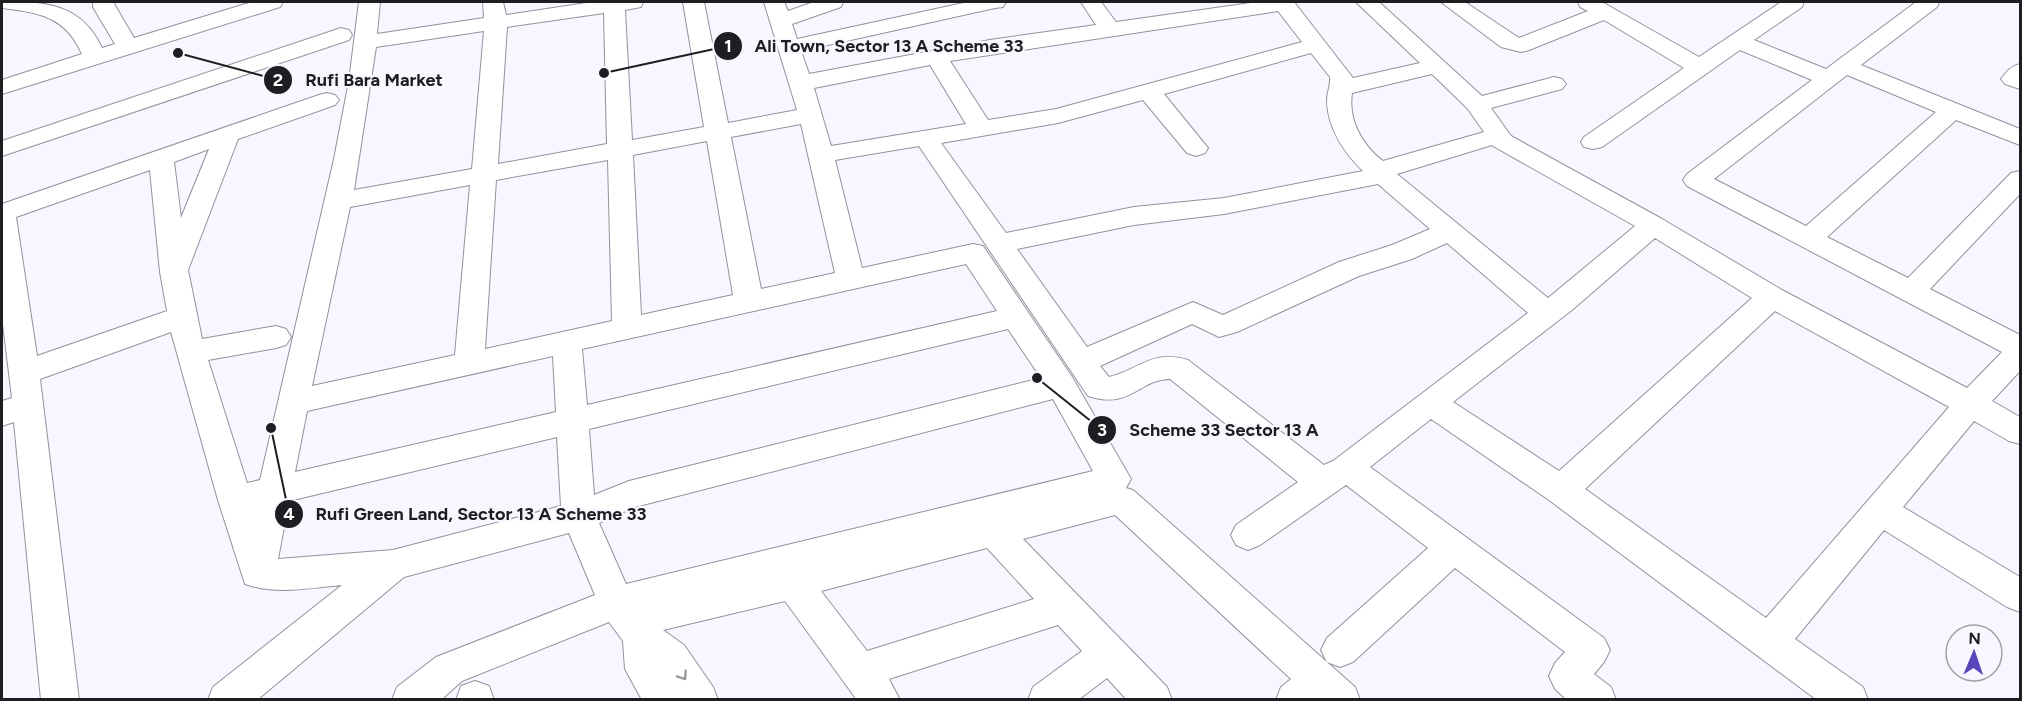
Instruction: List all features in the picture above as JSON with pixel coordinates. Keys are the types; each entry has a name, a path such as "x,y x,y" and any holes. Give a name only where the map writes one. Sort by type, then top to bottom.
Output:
{"street":[{"path":"2,2 34,6 59,15 80,29 95,58"},
{"path":"103,2 128,47"},
{"path":"2,87 272,2"},
{"path":"258,573 338,201 354,38 369,2"},
{"path":"693,2 749,302"},
{"path":"833,2 777,11 811,115 850,280"},
{"path":"789,47 995,2"},
{"path":"1091,2 1111,30"},
{"path":"1367,2 1477,104 1497,136 1515,149 1653,225 1772,297 2020,432"},
{"path":"1452,2 1509,42 1521,45 1596,7 1701,68"},
{"path":"1593,142 1794,2"},
{"path":"1929,2 1696,180 2020,348"},
{"path":"2,149 354,38 495,12 621,3 621,150 627,329"},
{"path":"801,83 936,57 1284,3 1341,76 1339,98 1344,131 1352,144 1381,173 1548,314"},
{"path":"469,364 495,12"},
{"path":"1739,42 1953,110 2020,138"},
{"path":"821,155 1058,116 1317,45"},
{"path":"936,57 981,128"},
{"path":"1341,88 1438,66"},
{"path":"2020,71 2013,79 2020,82"},
{"path":"1477,104 1554,84"},
{"path":"1149,92 1196,148"},
{"path":"60,699 15,409 23,373 2,213 327,100"},
{"path":"1809,238 1953,110"},
{"path":"338,201 811,115"},
{"path":"174,272 228,134"},
{"path":"999,244 1134,216 1224,206 1381,173 1497,136"},
{"path":"411,699 449,669 629,620 1114,479 1071,374 999,244 926,137"},
{"path":"161,157 174,272 190,352 258,573"},
{"path":"1912,291 2020,179"},
{"path":"1248,535 1335,475 1548,314 1653,225"},
{"path":"258,573 287,576 393,565 579,516 629,495 1071,374 1193,312 1219,326 1227,325 1348,269 1402,252 1450,231"},
{"path":"293,402 973,253 1016,317 1071,374 1105,390 1112,389 1160,366 1177,368 1335,475 1454,547 1591,650 1568,676 1597,699"},
{"path":"1561,490 1772,297"},
{"path":"23,373 182,317"},
{"path":"235,500 1016,317"},
{"path":"190,352 276,337"},
{"path":"567,342 579,516 629,620 644,669 664,699"},
{"path":"1769,642 1970,404 2020,353"},
{"path":"1430,403 1561,490 1849,699"},
{"path":"629,620 793,582 1121,500 1324,682 1454,547"},
{"path":"1880,510 2020,596"},
{"path":"994,532 1153,699"},
{"path":"227,699 393,565"},
{"path":"793,582 870,685 1065,606"},
{"path":"629,620 670,657 699,699"},
{"path":"1047,699 1110,653"}],"place":[{"name":"Rufi Bara Market","path":"178,53"},
{"name":"Ali Town, Sector 13 A Scheme 33","path":"604,73"},
{"name":"Scheme 33 Sector 13 A","path":"1037,378"},
{"name":"Rufi Green Land, Sector 13 A Scheme 33","path":"271,428"}]}
